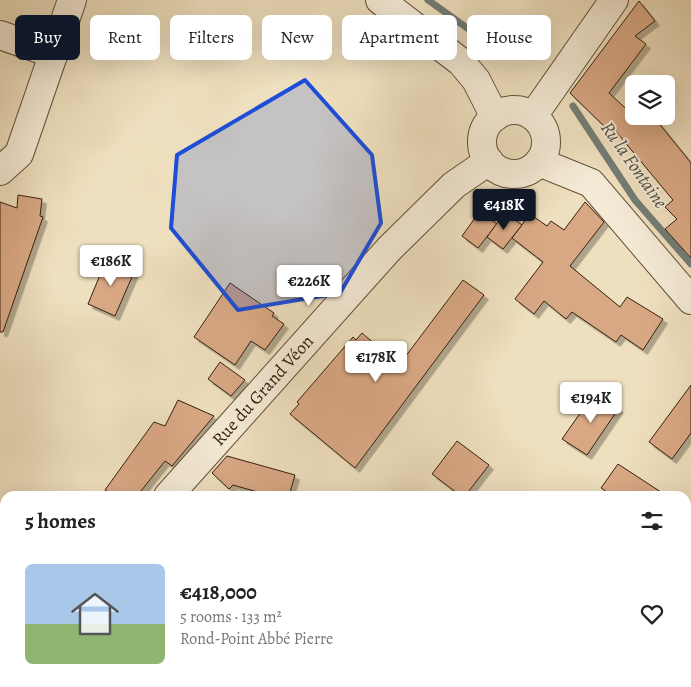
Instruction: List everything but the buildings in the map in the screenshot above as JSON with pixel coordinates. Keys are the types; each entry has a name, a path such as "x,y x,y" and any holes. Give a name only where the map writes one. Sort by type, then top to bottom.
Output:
{"street":[{"path":"67,15 72,0"},
{"path":"380,0 461,62 476,80 495,117"},
{"path":"533,116 614,0"},
{"path":"0,36 15,41"},
{"path":"0,171 19,154 52,60"},
{"path":"514,110 533,116 540,123 546,138 544,153 539,162 532,168 514,174 496,168 484,152 484,133 495,117 514,110"},
{"name":"Rue du Grand Véon","path":"172,491 389,249 454,185 489,161"},
{"path":"539,162 591,183 691,300"}],"highlighted area":[{"path":"305,80 372,155 381,223 340,293 238,310 171,228 177,155"}],"waterway":[{"name":"Ru la Fontaine","path":"428,0 467,28"},
{"name":"Ru la Fontaine","path":"573,106 635,200 691,264"}]}
